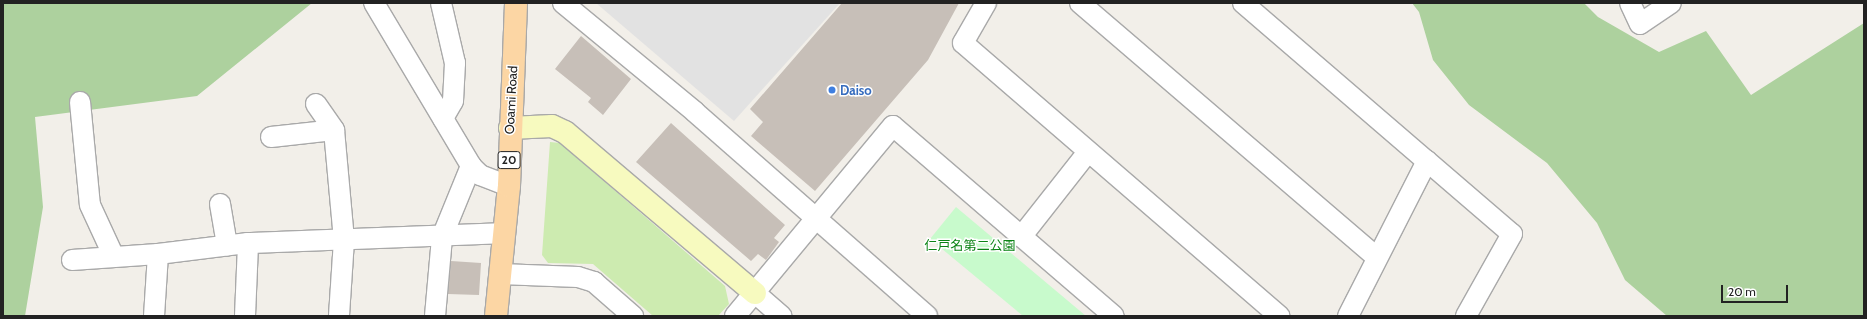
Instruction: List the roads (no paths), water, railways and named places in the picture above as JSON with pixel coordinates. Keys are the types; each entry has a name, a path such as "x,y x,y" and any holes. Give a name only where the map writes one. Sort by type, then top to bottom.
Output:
{"main road":[{"name":"Ooami Road","path":"496,316 503,233 509,186 510,128 516,3"}],"street":[{"path":"374,3 471,166 480,175 509,186"},
{"path":"441,3 455,63 453,101 443,118"},
{"path":"562,3 816,219 927,316"},
{"path":"986,3 963,43 1279,316"},
{"path":"1080,3 1376,257"},
{"path":"1243,3 1512,234 1466,316"},
{"path":"1630,3 1640,24 1671,3"},
{"path":"80,102 90,205 114,256"},
{"path":"316,104 334,130 344,240 339,316"},
{"path":"510,128 552,126 565,132 781,316"},
{"path":"735,316 893,126 1114,316"},
{"path":"271,137 334,130"},
{"path":"1021,237 1088,152"},
{"path":"1348,316 1376,257 1427,161"},
{"path":"435,316 442,237 471,166"},
{"path":"220,204 227,245"},
{"path":"72,260 158,254 248,243 442,237 503,233"},
{"path":"244,316 248,243"},
{"path":"154,316 158,254"},
{"path":"500,274 578,277 594,282 633,316"}],"place":[{"name":"Daiso","path":"832,90"}],"park label":[{"name":"仁戸名第二公園","path":"970,245"}]}
